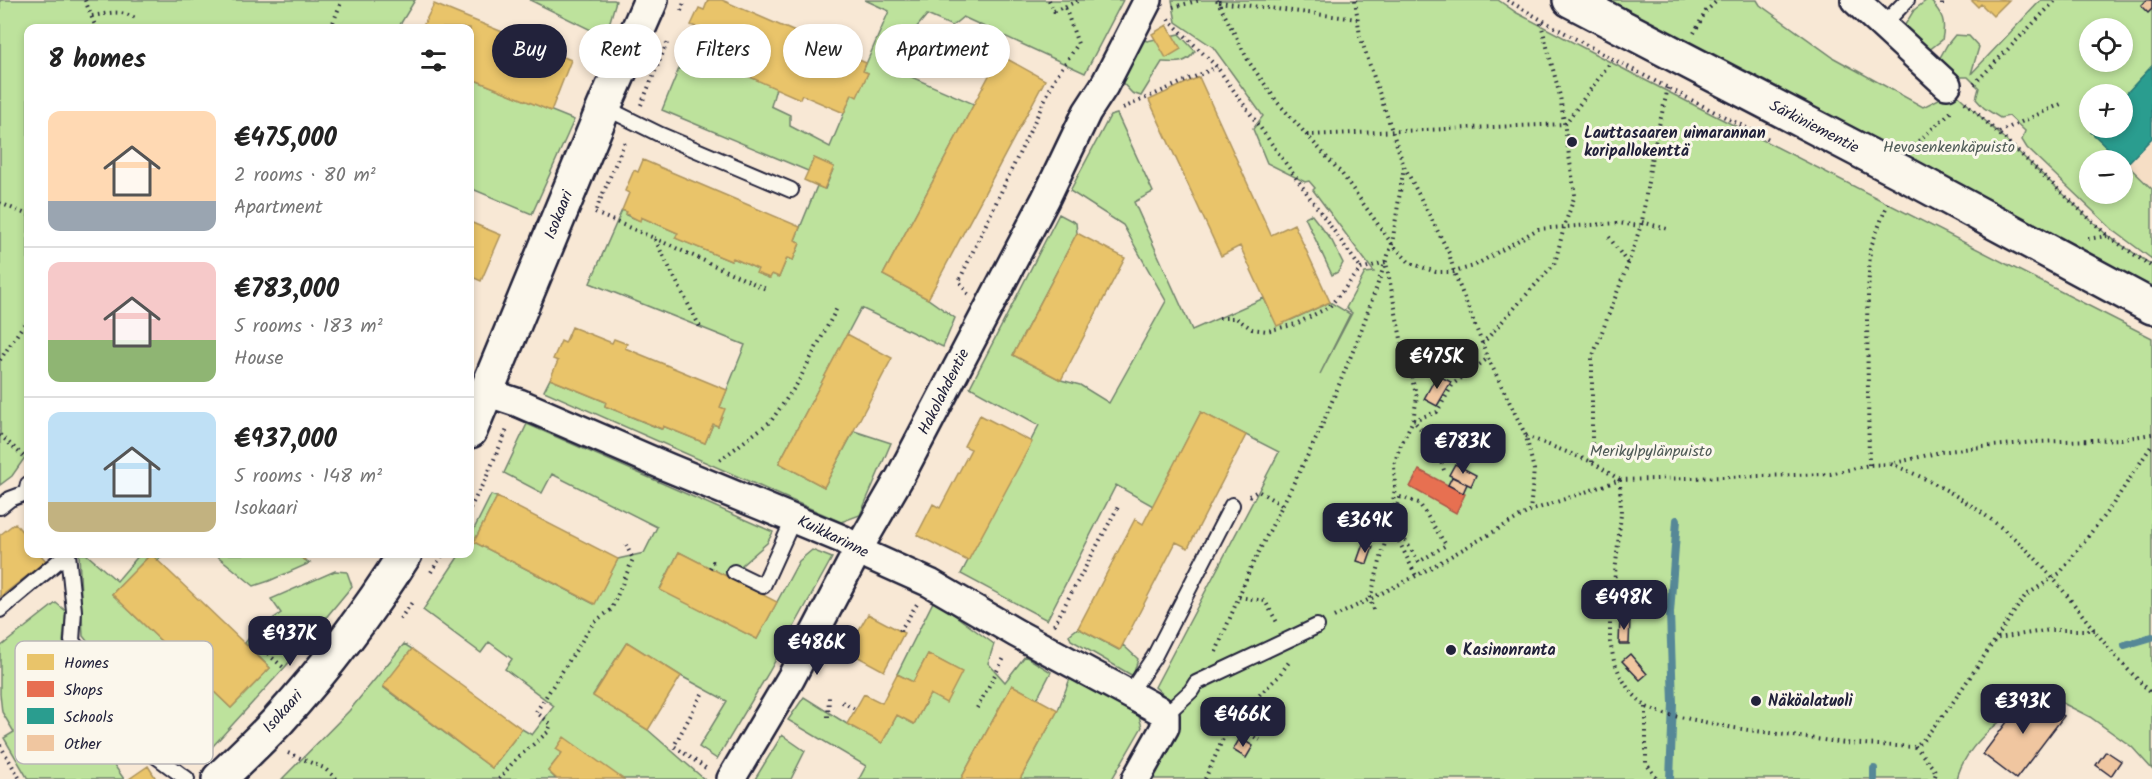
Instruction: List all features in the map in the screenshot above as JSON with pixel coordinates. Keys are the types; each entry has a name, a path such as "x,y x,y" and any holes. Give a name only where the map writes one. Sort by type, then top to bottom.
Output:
{"street":[{"name":"Isokaari","path":"476,410 651,0"},
{"name":"Särkiniementie","path":"1570,0 1681,59 1895,186 2152,307"},
{"path":"1855,0 1882,26 1963,91"},
{"name":"Hakolahdentie","path":"723,776 791,678 990,305 1087,112 1159,6"},
{"name":"Kuikkarinne","path":"476,410 519,403 656,463 794,518 930,583 1165,715"},
{"name":"Isokaari","path":"219,779 278,721 372,604 402,558"},
{"path":"1136,779 1165,727 1165,715"}],"lane":[{"path":"1882,26 1907,0"},
{"path":"604,107 661,135 791,190"},
{"path":"0,507 24,492"},
{"path":"1129,694 1154,657 1232,506"},
{"path":"734,572 762,585 794,518"},
{"path":"0,610 63,558"},
{"path":"68,558 74,611 72,641"},
{"path":"1165,715 1193,687 1317,626"},
{"path":"167,764 187,779"}],"path":[{"path":"85,0 95,24"},
{"path":"333,24 342,0"},
{"path":"1049,0 1054,11 1080,0"},
{"path":"1159,6 1201,0"},
{"path":"1355,0 1360,36 1404,166 1449,253 1454,273 1482,344 1526,436 1534,470 1530,511"},
{"path":"1592,462 1592,358 1641,224 1652,155 1668,88 1706,11 1718,0"},
{"path":"1869,465 1867,320 1870,249 1895,186 1913,151 1914,144 1963,91 2056,0"},
{"path":"1218,1 1358,19"},
{"path":"1218,1 1249,62 1278,104 1342,174 1392,244 1410,263 1436,272 1454,273 1474,266 1538,229 1618,223 1641,224 1667,229"},
{"path":"1159,6 1217,67 1361,270"},
{"path":"990,305 970,298 959,281 1055,78 1078,44 1065,7"},
{"path":"92,16 118,11 137,19"},
{"path":"1482,344 1555,263 1575,195 1560,96 1540,19"},
{"path":"1565,124 1613,59"},
{"path":"1123,108 1217,67"},
{"path":"1963,91 1999,132 2108,236 2152,267"},
{"path":"1999,132 2061,104"},
{"path":"1306,135 1565,124"},
{"path":"1260,740 1230,723 1193,687 1218,649 1239,597 1317,435 1358,339 1392,244 1404,166"},
{"path":"0,203 24,213"},
{"path":"595,213 768,290"},
{"path":"1609,237 1628,264"},
{"path":"654,238 700,327"},
{"path":"1219,318 1236,318 1252,329 1267,331 1296,324 1329,307 1361,270 1386,262"},
{"path":"1374,613 1370,599 1390,524 1395,488 1394,465 1413,420 1417,397 1402,344 1386,262"},
{"path":"694,477 771,421 797,384 837,308"},
{"path":"0,360 24,324"},
{"path":"1413,420 1437,412 1453,384 1488,358"},
{"path":"474,500 519,403"},
{"path":"1413,420 1434,444 1444,470"},
{"path":"1317,626 1416,576 1530,511 1620,480 1830,474 1869,465 1891,464 1940,452 1972,448 2034,442 2122,439 2152,434"},
{"path":"0,435 24,456"},
{"path":"1526,436 1592,462 1620,480"},
{"path":"1620,480 1621,514 1616,542 1610,642 1620,675 1629,690 1646,707 1681,718 1734,728 1845,743 1901,747 1916,746 1923,740 1949,708 2025,596 2060,573 2113,504 2152,445"},
{"path":"1891,464 1921,475 1954,493 2014,539 2032,555 2108,647 2152,694"},
{"path":"1258,491 1282,505"},
{"path":"1400,497 1419,503 1446,544 1419,562 1392,520 1400,497"},
{"path":"1040,646 1119,506"},
{"path":"1390,524 1416,576"},
{"path":"499,779 516,759 548,732 551,724 536,712 594,622 611,610 633,559 627,545"},
{"path":"1239,597 1265,601 1288,640"},
{"path":"1998,638 2050,630 2096,630"},
{"path":"977,708 1016,633"},
{"path":"250,638 306,687"},
{"path":"1205,779 1230,723 1278,677 1291,660"},
{"path":"702,694 674,746 723,776"},
{"path":"828,717 829,697"},
{"path":"842,702 855,709"},
{"path":"1646,707 1646,763 1657,779"},
{"path":"0,745 20,779"},
{"path":"1916,746 1934,769 1936,773 1934,779"},
{"path":"288,753 324,768 337,779"}],"shaded area":[{"path":"2152,66 2152,189 2133,171 2133,150 2110,150 2097,138 2133,138 2133,105"}],"green space":[{"path":"0,0 415,0 400,24 24,24 24,459 12,476 0,485"},
{"path":"530,0 616,1 609,24 579,24"},
{"path":"865,0 1123,0 1085,73 1010,39 1010,24 978,24 963,17 954,24 947,24 927,15 919,24 883,24 889,11"},
{"name":"Merikylpylänpuisto","path":"1172,0 1498,0 1517,13 1635,75 2152,338 2152,769 2132,747 2090,717 2039,691 1979,740 1962,765 1957,779 1149,779 1176,711 1170,701 1155,687 1279,452 1201,412 1153,506 1116,485 1047,620 961,574 1039,425 970,387 1059,214 1076,223 1077,233 1013,355 1061,380 1080,385 1109,403 1166,301 1123,225 1070,191 1110,116 1117,114 1153,192 1134,202 1192,330 1264,298 1272,316 1286,315 1291,320 1330,302 1350,314 1320,374 1352,313 1346,308 1365,273 1374,272 1313,190 1315,188 1309,181 1305,182 1267,163 1253,129 1263,116 1213,47 1176,22"},
{"name":"Hevosenkenkäpuisto","path":"1574,0 1757,0 1760,5 1834,58 1923,107 1941,98 1947,85 2108,236 2152,265 2152,306"},
{"path":"1930,0 1941,14 1944,28 1942,40 1929,50 1903,28 1914,10"},
{"path":"2041,0 2152,0 2152,66 2133,87 2133,84 2079,84 2079,138 2097,138 2110,150 2079,150 2079,198 2027,148 2022,140 2025,131 2009,116 2000,118 1984,108 1976,99 1979,88 1968,77 1953,77 1937,63 1955,35 1969,36 1979,47 1971,74"},
{"path":"1179,34 1195,51 1192,55 1181,62 1162,62 1141,96 1132,93 1118,78 1138,37 1147,41"},
{"path":"875,43 875,78 914,78 974,104 883,275 928,299 955,318 943,347 861,308 779,463 824,487 854,431 891,443 860,515 841,522 544,391 550,379 606,402 605,406 661,429 663,426 705,443 713,424 718,426 724,409 720,407 745,345 590,283 622,210 627,212 626,215 639,220 641,217 678,233 676,238 731,261 733,258 758,269 757,273 769,278 772,274 779,277 787,258 793,260 800,243 795,240 817,186 825,189 834,167 814,158 808,171 662,110 675,78 753,78 776,88 771,106 790,115 790,126 830,147 852,94 857,96 868,73 863,71"},
{"path":"474,80 574,120 532,214 474,190"},
{"path":"2133,171 2152,189 2152,259 2113,230 2086,204 2133,204"},
{"path":"1311,214 1332,241 1343,263 1338,272 1332,275 1305,217"},
{"path":"527,424 773,532 767,543 734,572 731,579 679,552 660,589 757,639 799,561 812,550 832,558 769,672 717,759 699,747 727,701 681,676 627,642 593,695 648,730 704,779 623,779 562,753 548,771 556,779 282,779 349,711 404,644 412,649 383,687 492,768 522,729 532,735 554,706 505,669 512,659 489,642 481,653 423,610 457,558 474,558 474,542 594,604 618,559 644,553 657,527 552,474 542,493 504,473"},
{"path":"491,495 497,497 474,542 474,529"},
{"path":"79,558 91,558 117,581 137,558 147,558 112,594 161,641 87,641 83,636"},
{"path":"220,558 302,558 310,563 269,581 254,586"},
{"path":"335,571 347,572 352,586 286,666 213,746 213,691 231,708 270,668 245,643 254,632 281,613 271,599"},
{"path":"934,600 994,644 988,663 1005,682 1025,656 1051,672 1037,699 1012,685 961,779 859,779 866,766 788,720 804,697 882,743 897,715 914,724 930,694 946,702 961,672 928,654 913,682 897,674"},
{"path":"56,603 66,611 63,641 15,641 15,757 4,738 14,732 2,712 0,647"},
{"path":"1078,628 1119,650 1123,645 1138,659 1133,676 1071,640 1069,635"},
{"path":"1071,676 1138,713 1142,727 1112,779 1020,779 1058,710"},
{"path":"782,735 805,751 791,779 755,779"},
{"path":"19,764 113,764 124,779 28,779"}],"building: Homes":[{"path":"708,0 722,0 783,27 783,78 863,78 863,71 868,73 857,97 852,94 844,113 802,95 800,99 752,78 771,78 771,24 691,24 699,8 704,10"},
{"path":"1971,0 2009,0 1993,16 1981,4 1978,7"},
{"path":"434,4 492,28 492,78 564,78 551,111 474,80 474,24 424,24"},
{"path":"1167,25 1181,49 1166,58 1152,34"},
{"path":"567,58 571,60 567,70"},
{"path":"1010,61 1045,80 928,299 883,275 988,78 1010,78"},
{"path":"1199,77 1271,235 1294,224 1330,302 1277,326 1240,246 1221,256 1149,100"},
{"path":"814,158 834,167 824,189 804,180"},
{"path":"643,160 800,227 795,240 800,243 793,260 787,258 779,277 772,274 770,278 756,273 758,269 733,258 731,261 675,238 678,233 641,217 640,221 626,214 627,212 622,210 629,193 625,191 634,170 638,172"},
{"path":"474,224 501,235 481,281 474,278"},
{"path":"1077,233 1125,258 1061,380 1013,355"},
{"path":"572,327 612,343 614,339 627,344 625,348 727,390 720,407 725,409 718,426 713,424 705,443 605,406 606,402 550,379 558,361 553,359 561,341 565,343"},
{"path":"847,334 892,358 824,487 779,463"},
{"path":"1201,412 1246,435 1188,548 1176,542 1120,650 1078,628 1135,519 1143,524"},
{"path":"980,415 1032,442 968,561 917,535 933,504 940,508 971,449 964,446"},
{"path":"497,497 618,559 595,604 474,542"},
{"path":"15,523 24,534 24,558 43,558 46,561 0,597 0,535"},
{"path":"679,552 777,602 757,639 660,590"},
{"path":"147,558 155,558 270,668 231,708 213,691 213,641 161,641 112,594"},
{"path":"868,614 904,633 884,671 847,651"},
{"path":"627,642 681,676 648,730 593,696"},
{"path":"412,649 522,729 492,768 383,686"},
{"path":"928,654 962,672 946,703 930,694 914,724 897,715 882,743 847,724 864,694 882,703 897,674 913,682"},
{"path":"1012,685 1058,710 1020,779 961,779"},
{"path":"564,737 623,779 557,779 548,771 562,753 556,749"},
{"path":"148,766 155,777 129,779"}],"building: Shops":[{"path":"1419,470 1465,494 1456,513 1410,487"}],"building: Schools":[{"path":"2152,66 2152,138 2133,158 2133,150 2110,150 2097,138 2133,138 2133,86"}],"building: Other":[{"path":"2147,0 2152,0 2152,9 2148,13 2141,6"},
{"path":"1437,375 1451,382 1437,406 1424,399"},
{"path":"1455,464 1476,475 1471,486 1449,475"},
{"path":"1452,477 1467,484 1463,493 1448,485"},
{"path":"1363,544 1373,547 1367,564 1357,561"},
{"path":"1620,618 1630,618 1629,644 1619,644"},
{"path":"1630,654 1647,674 1640,680 1622,661"},
{"path":"2030,691 2064,716 2016,779 1983,754"},
{"path":"1240,738 1253,746 1246,758 1233,750"},
{"path":"2106,751 2121,761 2111,776 2096,765"}],"waterway":[{"path":"1670,779 1673,703 1670,613 1677,520"},
{"path":"2125,645 2152,637"},
{"path":"1874,769 1874,779"}],"place":[{"name":"Lauttasaaren uimarannan koripallokenttä","path":"1572,142"},
{"name":"Kasinonranta","path":"1451,650"},
{"name":"Näköalatuoli","path":"1756,701"}]}
